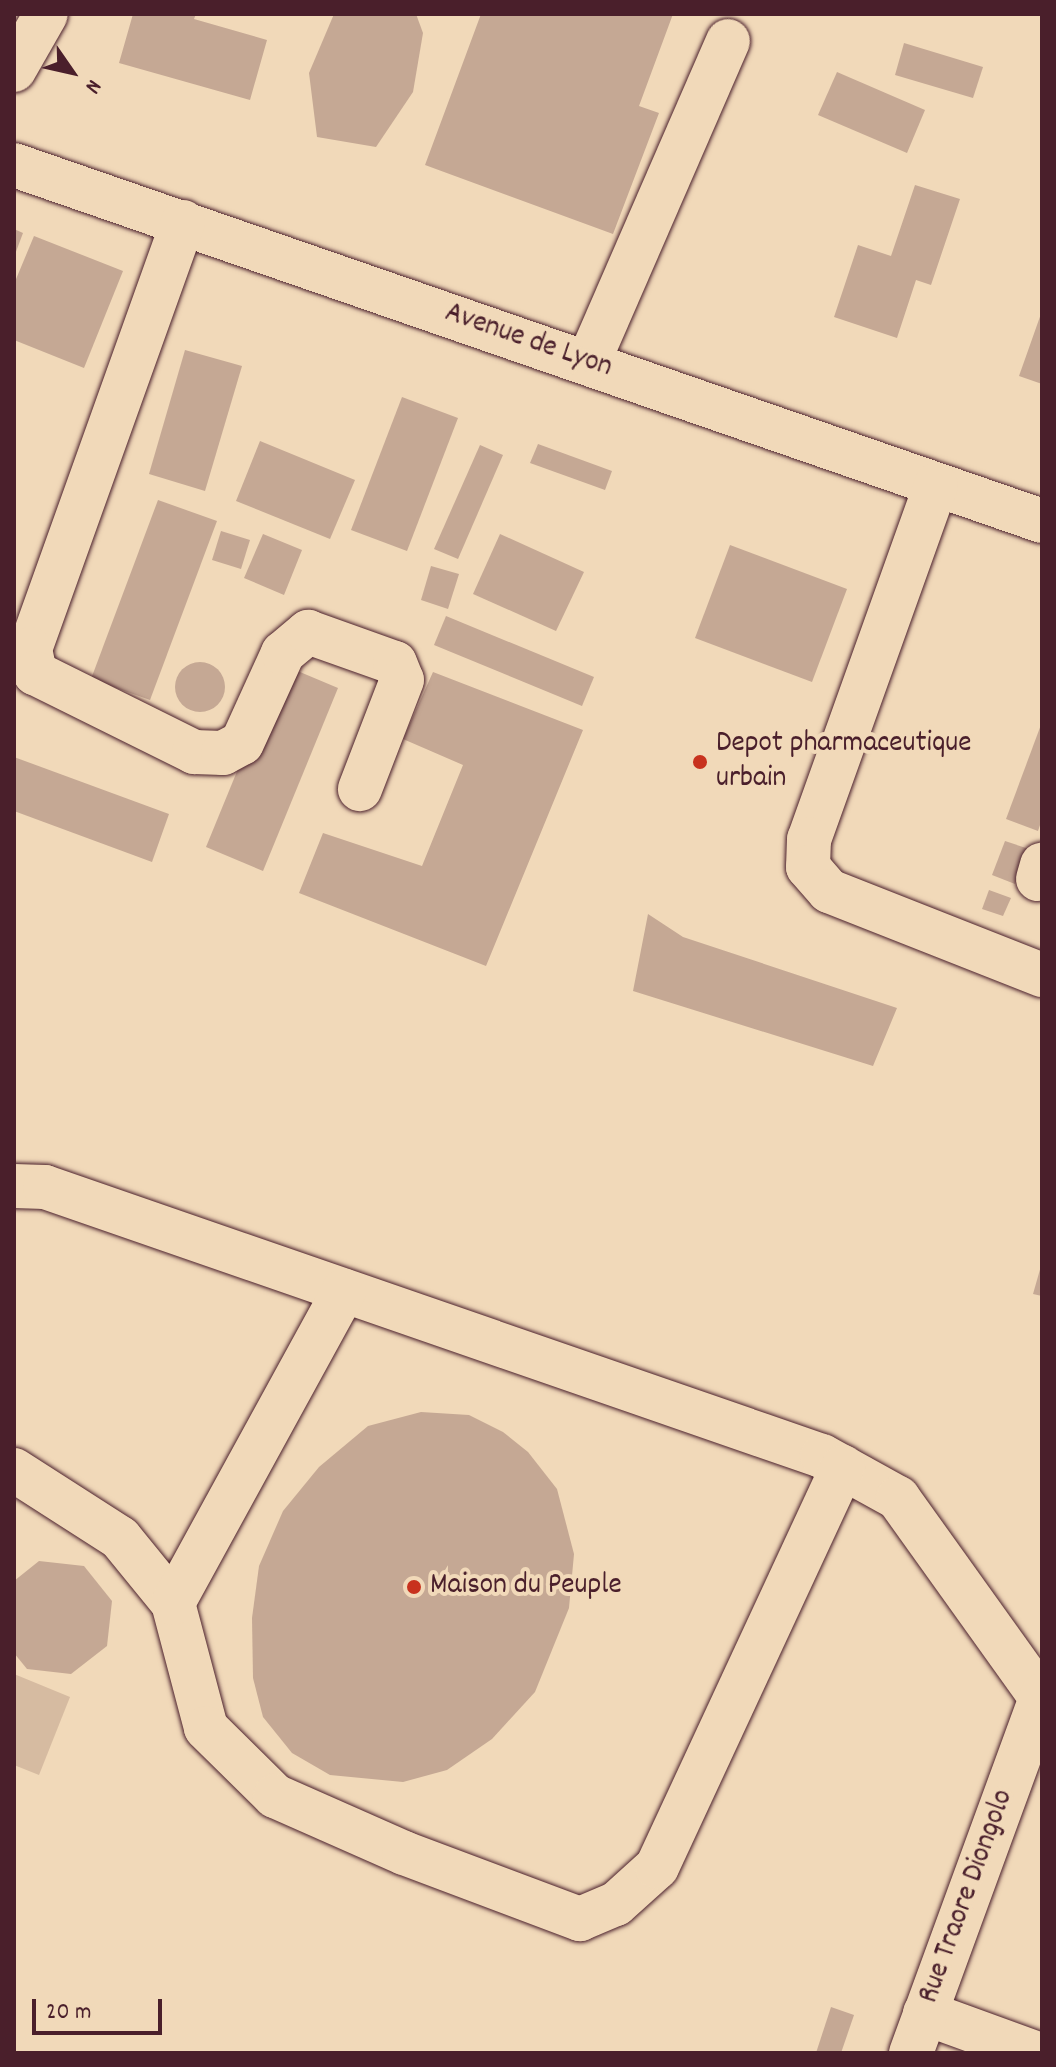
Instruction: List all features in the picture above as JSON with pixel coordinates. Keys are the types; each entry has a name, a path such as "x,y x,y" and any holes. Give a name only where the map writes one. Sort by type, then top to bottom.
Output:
{"street":[{"path":"14,70 46,14"},
{"path":"588,363 728,41"},
{"name":"Avenue de Lyon","path":"14,165 1042,521"},
{"path":"183,222 30,649 35,673 194,752 223,753 242,743 283,653 308,632 395,663 402,680 360,789"},
{"path":"936,485 809,839 808,867 829,891 1042,975"},
{"path":"14,1186 45,1187 843,1467 898,1498 1042,1697"},
{"path":"173,1603 344,1291"},
{"path":"14,1470 120,1538 173,1603 206,1728 275,1796 404,1853 580,1919 616,1904 657,1867 843,1467"},
{"name":"Rue Traore Diongolo","path":"918,2033 1042,1697"},
{"path":"918,2033 1035,2053"}],"shaded area":[{"path":"14,1674 70,1697 39,1775 14,1765"}],"building":[{"path":"133,14 196,14 194,19 267,40 250,100 119,63"},
{"path":"334,14 416,14 423,33 413,92 376,147 317,137 309,73"},
{"path":"481,14 673,14 639,106 659,113 613,234 425,165"},
{"path":"904,43 983,67 973,98 895,75"},
{"path":"837,72 925,110 907,153 818,115"},
{"path":"915,185 960,199 931,285 916,280 897,338 834,317 858,245 891,256"},
{"path":"14,229 23,233 14,257"},
{"path":"34,236 123,271 84,368 14,340 14,284"},
{"path":"1042,311 1042,384 1019,376"},
{"path":"185,350 242,366 205,491 149,474"},
{"path":"402,397 458,418 407,551 351,530"},
{"path":"260,441 355,480 330,539 236,501"},
{"path":"538,444 612,471 605,490 530,463"},
{"path":"480,445 503,455 458,559 434,549"},
{"path":"158,500 217,521 150,700 91,679"},
{"path":"221,531 250,540 241,569 212,560"},
{"path":"263,534 302,550 284,595 244,578"},
{"path":"500,534 584,572 556,631 473,594"},
{"path":"730,545 847,589 812,682 695,638"},
{"path":"431,566 459,574 448,609 421,600"},
{"path":"446,616 594,677 582,706 434,645"},
{"path":"200,662 218,669 225,687 218,705 200,712 182,705 175,687 182,669"},
{"path":"281,664 338,688 263,871 206,847"},
{"path":"433,672 583,730 486,966 299,893 323,833 422,866 463,765 403,739"},
{"path":"1042,722 1042,819 1038,831 1006,819"},
{"path":"14,757 169,814 152,862 14,811"},
{"path":"1005,841 1029,849 1015,884 992,875"},
{"path":"989,890 1011,898 1003,916 982,909"},
{"path":"648,914 683,937 897,1008 873,1066 633,991"},
{"path":"1042,1266 1042,1296 1033,1294"},
{"name":"Maison du Peuple","path":"421,1412 469,1415 503,1432 528,1452 557,1489 574,1554 569,1608 535,1692 492,1739 447,1770 403,1782 330,1775 292,1753 263,1717 253,1678 252,1618 259,1566 283,1511 319,1467 368,1426"},
{"path":"39,1561 84,1566 112,1601 107,1646 71,1674 27,1669 14,1653 14,1581"},
{"path":"831,2007 854,2015 841,2053 816,2053"}],"place":[{"name":"Depot pharmaceutique urbain","path":"700,762"},
{"name":"Maison du Peuple","path":"414,1587"}]}
